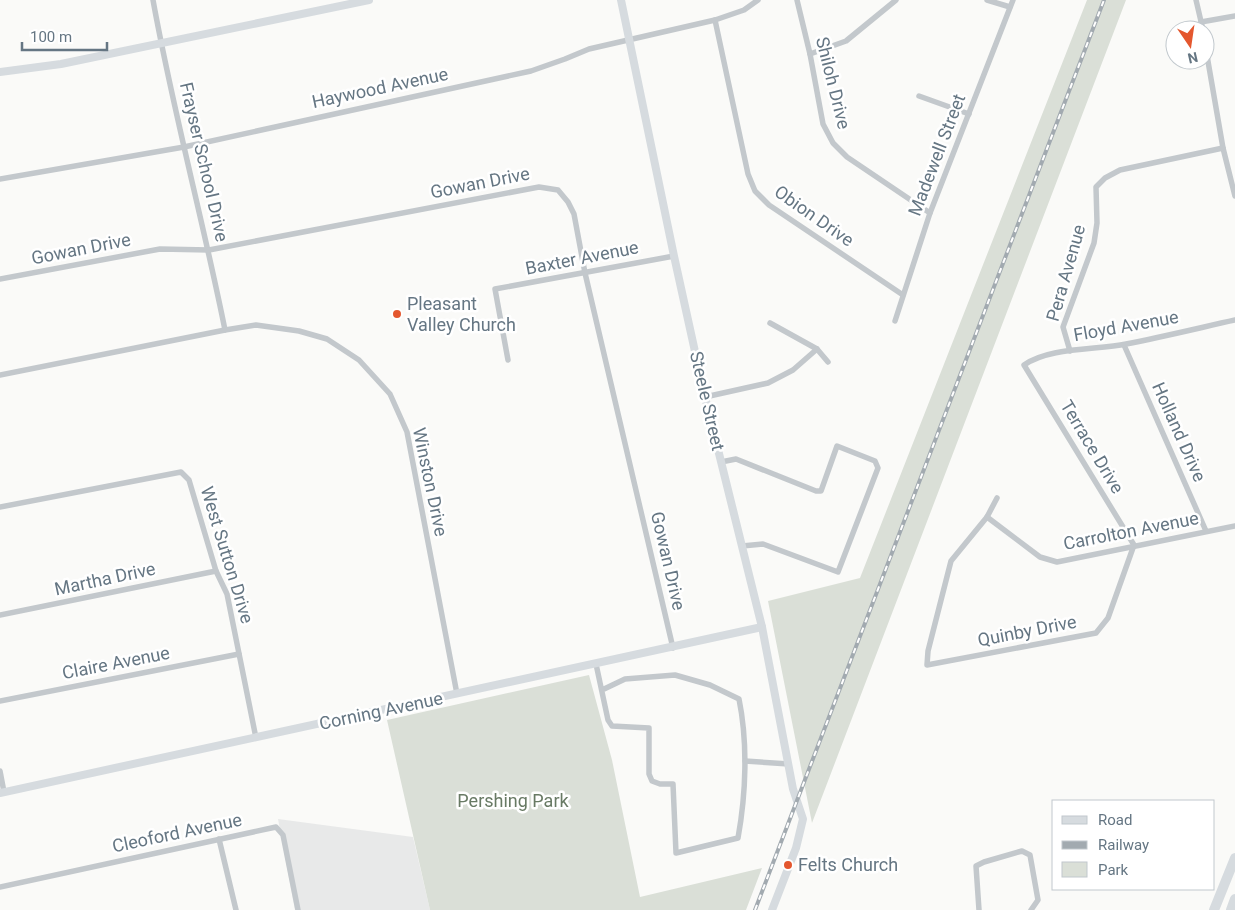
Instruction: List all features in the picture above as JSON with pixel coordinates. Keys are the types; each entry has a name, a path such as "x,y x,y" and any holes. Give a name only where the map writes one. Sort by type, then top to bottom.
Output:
{"highway":[{"path":"1214,910 1235,858"},
{"path":"1231,910 1235,899"}],"street":[{"name":"Frayser School Drive","path":"153,0 161,44 209,250 225,330"},
{"path":"0,72 61,64 370,0"},
{"name":"Steele Street","path":"621,0 705,397 762,627 792,789 803,819 796,848 772,910"},
{"name":"Haywood Avenue","path":"0,179 184,147 531,71 588,49 716,20 744,10 758,0"},
{"name":"Shiloh Drive","path":"796,0 810,54 824,124 833,143 847,157 930,214"},
{"path":"810,54 846,41 896,0"},
{"path":"987,0 1010,7"},
{"name":"Madewell Street","path":"895,321 930,214 1013,0"},
{"path":"1196,0 1201,20"},
{"path":"1212,20 1235,16"},
{"name":"Obion Drive","path":"716,20 748,174 755,191 769,205 903,296"},
{"path":"1210,70 1223,148 1233,175 1235,196"},
{"path":"919,96 969,114"},
{"name":"Pera Avenue","path":"1070,351 1064,327 1094,243 1097,224 1096,187 1105,178 1120,170 1223,148"},
{"name":"Gowan Drive","path":"0,279 160,249 209,250 539,187 558,190 568,202 574,214 585,273 673,648"},
{"name":"Baxter Avenue","path":"508,360 495,290 674,256"},
{"name":"Floyd Avenue","path":"1024,365 1034,358 1070,351 1124,345 1235,320"},
{"path":"770,322 817,349 828,362"},
{"name":"Winston Drive","path":"0,375 256,325 299,330 326,339 359,360 390,394 407,432 457,694"},
{"name":"Holland Drive","path":"1124,345 1206,531"},
{"path":"705,397 768,383 793,370 817,349"},
{"name":"Terrace Drive","path":"1024,365 1134,545"},
{"path":"722,462 736,459 816,492 821,491 837,446 876,461 878,468 838,572 763,544 742,546"},
{"name":"West Sutton Drive","path":"0,507 181,472 188,480 216,571 227,594 256,738"},
{"path":"987,518 997,498"},
{"name":"Carrolton Avenue","path":"987,518 1040,557 1057,562 1235,526"},
{"name":"Quinby Drive","path":"987,518 951,561 928,651 927,665 1096,633 1108,618 1134,545"},
{"name":"Martha Drive","path":"0,615 216,571"},
{"name":"Corning Avenue","path":"2,793 673,648 762,627"},
{"name":"Claire Avenue","path":"0,701 239,654"},
{"path":"596,664 608,720 612,726 649,728 649,774 652,781 660,784 673,784 676,853 738,838 744,807 745,761 742,710 739,699 710,685 674,676 625,679 602,690"},
{"path":"745,761 788,764"},
{"path":"0,771 2,793"},
{"name":"Cleoford Avenue","path":"0,887 276,827 282,835 298,910"},
{"path":"218,839 236,910"},
{"path":"979,910 976,866 1022,851 1030,855 1038,900 1031,910"}],"shaded area":[{"path":"278,819 413,837 430,910 295,910"}],"green space":[{"path":"1087,0 1126,0 812,823 768,601 860,578"},
{"name":"Pershing Park","path":"589,675 612,760 640,897 762,868 746,910 430,910 387,720"}],"railway":[{"path":"755,910 1104,0"}],"place":[{"name":"Pleasant Valley Church","path":"397,314"},
{"name":"Felts Church","path":"788,865"}]}
